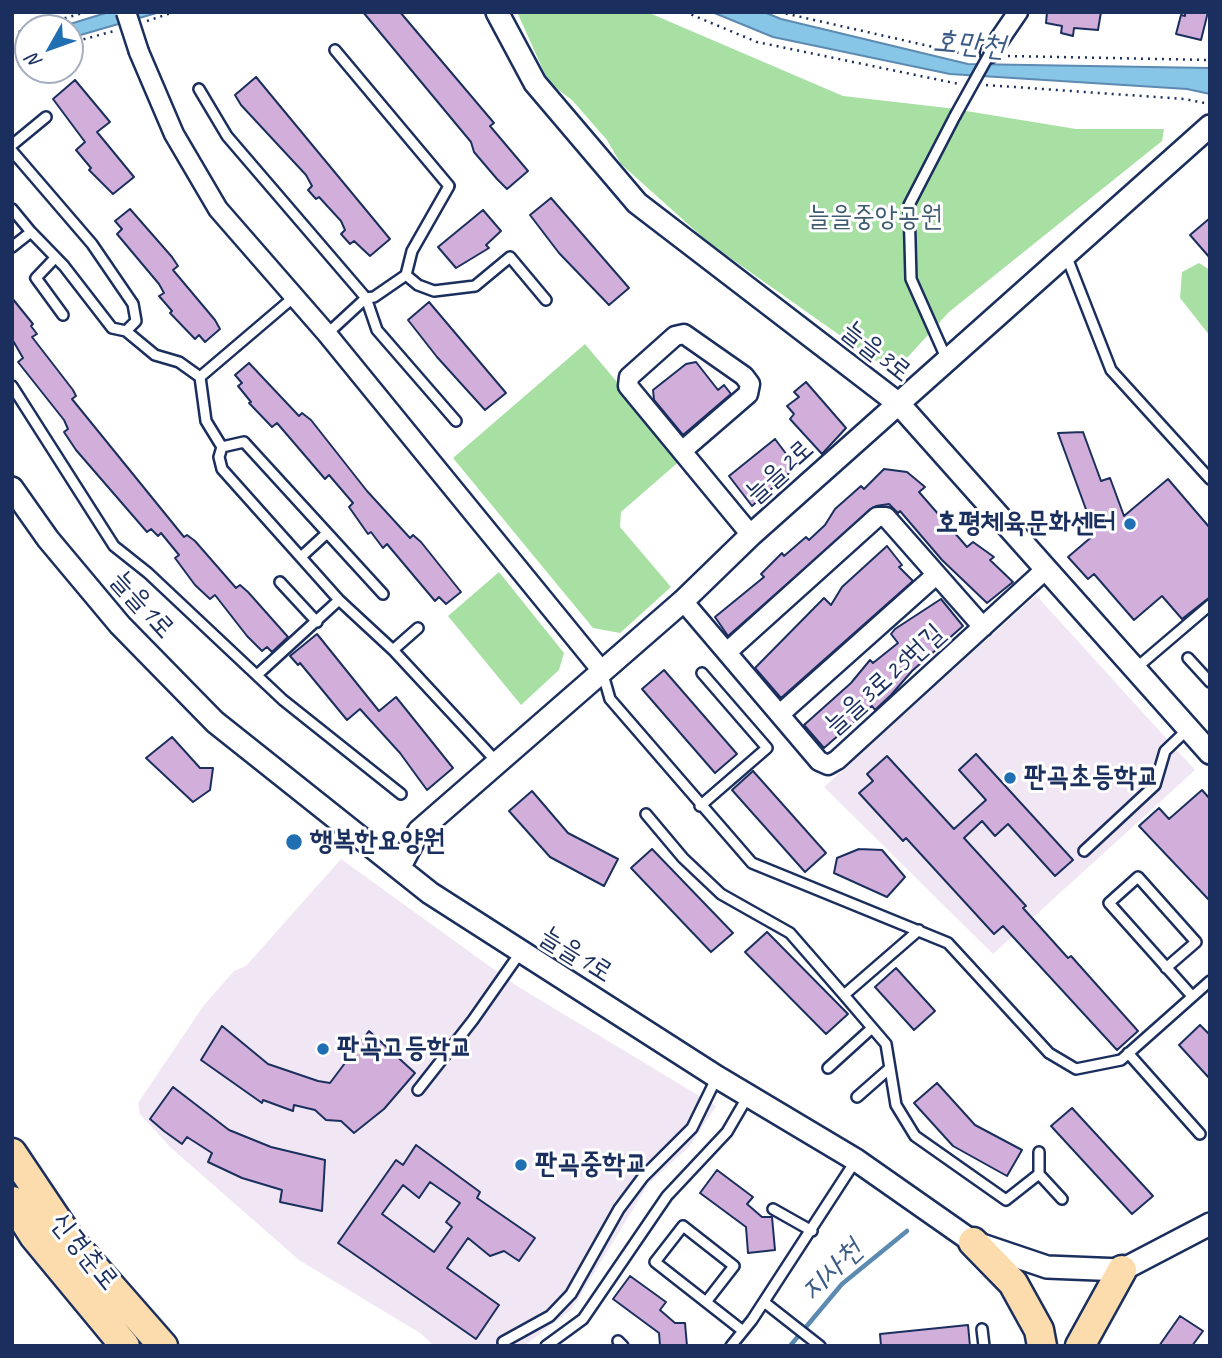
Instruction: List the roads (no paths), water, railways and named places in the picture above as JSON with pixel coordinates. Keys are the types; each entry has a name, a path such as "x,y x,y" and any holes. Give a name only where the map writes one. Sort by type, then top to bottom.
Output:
{"highway":[{"name":"신경춘로","path":"12,1153 71,1241 163,1346"},
{"name":"신경춘로","path":"12,1200 34,1236 125,1346"},
{"path":"973,1242 1013,1283 1039,1330 1042,1346"},
{"path":"1080,1346 1122,1270"}],"street":[{"path":"126,12 139,52 174,134 218,209 327,334 602,671"},
{"name":"늘을3로","path":"497,12 535,83 638,203 899,404 1210,753"},
{"path":"990,53 1018,12"},
{"name":"늘을2로","path":"399,868 419,831 683,601 751,535 1210,126"},
{"path":"682,451 748,394 750,384 744,376 684,334 675,336 629,377 628,386 751,535"},
{"name":"늘을1로","path":"12,488 48,539 120,625 215,722 430,893 717,1077 856,1160 973,1242 1047,1267 1122,1270 1210,1224"},
{"path":"727,652 877,517 886,517 983,627"},
{"name":"늘을3로25번길","path":"683,601 820,761 828,765 837,760 1046,569"},
{"path":"780,714 936,575"}],"lane":[{"path":"327,334 366,298 374,297 406,275 412,251 449,186 335,50"},
{"path":"947,361 911,279 909,205 990,53"},
{"path":"199,89 227,136 366,298 377,330 456,421"},
{"path":"12,145 46,117"},
{"path":"12,151 92,244 133,304 136,321 126,331"},
{"path":"12,209 112,328 126,331 155,355 179,362 200,377 206,421 222,447 219,457 222,469 339,600 393,650 497,762"},
{"path":"12,247 31,232"},
{"path":"1066,255 1111,370 1210,479"},
{"path":"406,275 418,285 434,291 475,286 510,257 546,300"},
{"path":"55,258 36,278 63,315"},
{"path":"200,377 294,297"},
{"path":"12,386 114,546 283,700 401,794"},
{"path":"222,447 244,442 383,594"},
{"path":"301,557 326,534"},
{"path":"280,582 317,622"},
{"path":"257,675 339,600"},
{"path":"1135,670 1210,605"},
{"path":"393,650 418,628"},
{"path":"1188,658 1210,682"},
{"path":"602,671 610,699 752,863 948,943 1049,1053 1076,1069 1121,1060 1210,981"},
{"path":"700,806 767,748 702,673"},
{"path":"1084,850 1155,785 1165,751 1188,729"},
{"path":"646,814 683,858 721,894 790,933 886,1044 896,1105 915,1136 1006,1200 1039,1174"},
{"path":"1166,968 1196,942 1138,877 1109,903 1166,968 1192,996"},
{"path":"844,995 919,930"},
{"path":"418,1090 473,1020 520,953"},
{"path":"828,1068 872,1028"},
{"path":"1128,1053 1200,1134"},
{"path":"857,1097 890,1068"},
{"path":"503,1342 550,1315 571,1294 619,1209 643,1177 692,1128 717,1077"},
{"path":"546,1346 583,1319 661,1204 727,1132 748,1096"},
{"path":"1039,1152 1039,1174 1062,1199"},
{"path":"731,1346 812,1231 856,1160"},
{"path":"773,1209 812,1231"},
{"path":"706,1302 734,1266 683,1226 655,1262 706,1302 743,1331"},
{"path":"764,1302 820,1346"},
{"path":"982,1329 984,1346"}],"water":[{"path":"109,12 160,12 84,34 84,20"},
{"name":"호만천","path":"712,12 764,12 781,19 968,64 1210,68 1210,94 1187,89 950,74 773,37"}],"waterway":[{"name":"지사천","path":"790,1346 842,1284 907,1231"}],"place":[{"name":"호평체육문화센터","path":"1130,524"},
{"name":"판곡초등학교","path":"1010,778"},
{"name":"행복한요양원","path":"294,842"},
{"name":"판곡고등학교","path":"323,1049"},
{"name":"판곡중학교","path":"521,1165"}],"park label":[{"name":"늘을중앙공원","path":"875,218"}]}
